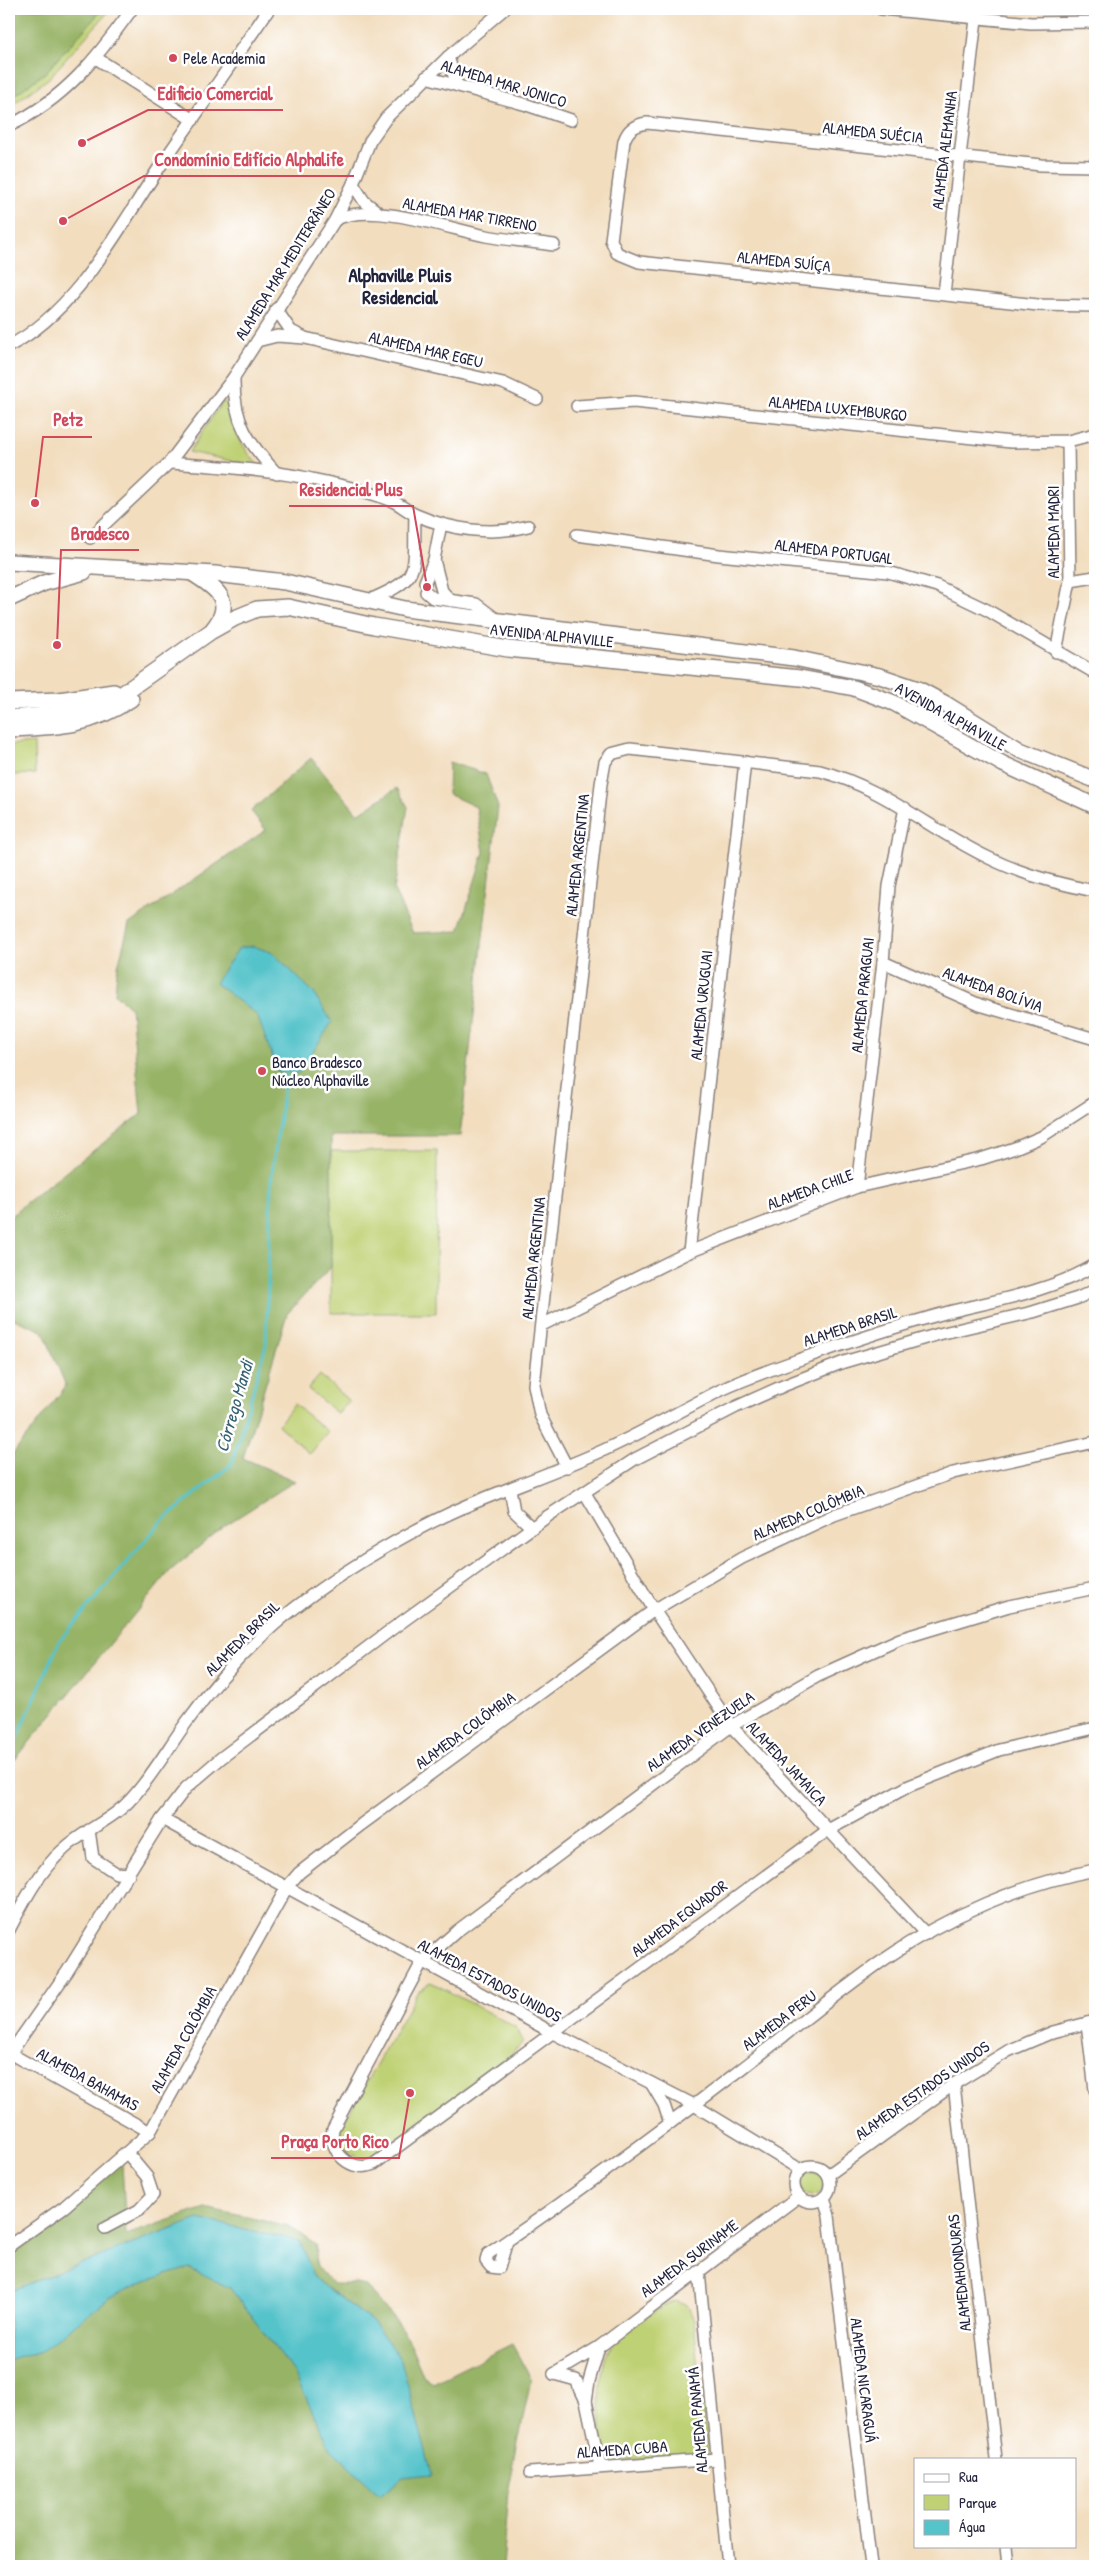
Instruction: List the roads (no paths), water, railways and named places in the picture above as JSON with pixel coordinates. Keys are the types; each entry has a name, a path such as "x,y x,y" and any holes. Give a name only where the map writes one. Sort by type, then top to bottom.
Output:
{"main road":[{"name":"AVENIDA ALPHAVILLE","path":"9,562 98,569 192,573 285,582 367,602 405,609 794,658 880,676 918,689 944,702 1020,750 1095,780"},
{"path":"9,600 44,582 98,569"},
{"path":"192,573 206,582 222,598 224,608 221,619 210,632"},
{"name":"AVENIDA ALPHAVILLE","path":"9,718 60,714 115,699 210,632 234,618 257,609 288,607 374,626 488,646 800,678 854,688 894,703 1003,764 1095,806"},
{"path":"488,646 495,638 496,619"},
{"path":"9,729 54,727 88,722 110,714 135,697 171,660"},
{"path":"9,702 59,700 130,690"}],"street":[{"path":"9,126 56,98 96,58 132,9"},
{"path":"9,346 38,327 59,308 79,285 269,9"},
{"name":"ALAMEDA MAR MEDITERRÂNEO","path":"90,538 169,463 234,377 335,220 353,184 370,142 386,118 426,77 504,9"},
{"path":"881,9 975,14 1031,23 1095,22"},
{"name":"ALAMEDA ALEMANHA","path":"944,294 975,14"},
{"path":"448,57 457,85"},
{"path":"96,58 193,120"},
{"name":"ALAMEDA MAR JONICO","path":"426,77 528,105 571,120"},
{"name":"ALAMEDA SUÉCIA","path":"647,123 1041,165 1095,166"},
{"name":"ALAMEDA SUÍÇA","path":"647,123 638,124 630,129 624,141 611,240 617,253 639,262 1038,305 1095,306"},
{"name":"ALAMEDA MAR TIRRENO","path":"353,184 364,201 380,214"},
{"name":"ALAMEDA MAR TIRRENO","path":"335,220 353,213 380,214 487,236 554,245"},
{"name":"ALAMEDA MAR EGEU","path":"276,310 291,330 305,338"},
{"name":"ALAMEDA MAR EGEU","path":"257,341 277,336 305,338 503,383 537,398"},
{"path":"234,377 234,401 239,419 258,452 277,474"},
{"name":"ALAMEDA LUXEMBURGO","path":"577,406 634,402 1011,442 1068,441 1095,434"},
{"name":"ALAMEDA MADRI","path":"1056,652 1070,581 1068,441"},
{"path":"169,463 214,466 301,477 389,500 415,515 441,524 480,532 513,530 528,526"},
{"path":"367,602 396,589 407,581 412,570 415,515"},
{"path":"441,524 426,587 432,598 476,604 496,619"},
{"name":"ALAMEDA PORTUGAL","path":"577,535 719,555 888,572 937,586 986,610 1095,673"},
{"path":"414,550 434,557"},
{"path":"434,557 440,586 451,601"},
{"path":"1070,581 1095,577"},
{"name":"ALAMEDA ARGENTINA","path":"567,1467 540,1415 534,1385 605,762 615,752 630,749 820,771 840,776 905,808 988,858 1028,875 1095,891"},
{"name":"ALAMEDA URUGUAI","path":"689,1252 745,762"},
{"name":"ALAMEDA PARAGUAI","path":"857,1187 883,962 889,886 905,808"},
{"name":"ALAMEDA BOLÍVIA","path":"883,962 980,1005 1095,1039"},
{"name":"ALAMEDA CHILE","path":"542,1325 689,1252 857,1187 981,1159 1015,1148 1041,1137 1095,1102"},
{"name":"ALAMEDA BRASIL","path":"9,1930 34,1884 48,1866 64,1849 89,1830 115,1815 132,1798 193,1714 227,1673 274,1625 324,1587 408,1535 463,1508 567,1467 623,1441 724,1389 787,1364 882,1332 1074,1277 1095,1265"},
{"name":"ALAMEDA BRASIL","path":"10,2054 67,1972 162,1819 186,1788 221,1758 392,1629 532,1528 635,1459 736,1406 844,1362 940,1334 1033,1312 1078,1298 1095,1290"},
{"path":"623,1441 635,1459"},
{"name":"ALAMEDA COLÔMBIA","path":"9,2246 64,2206 150,2132 287,1887 299,1873 362,1824 654,1610 742,1558 834,1515 953,1473 1095,1442"},
{"path":"510,1489 514,1511 532,1528"},
{"name":"ALAMEDA JAMAICA","path":"585,1494 654,1610 731,1726 926,1934"},
{"name":"ALAMEDA VENEZUELA","path":"422,1962 457,1931 731,1726 818,1676 900,1639 1009,1606 1095,1588"},
{"name":"ALAMEDA EQUADOR","path":"422,1962 333,2129 331,2136 335,2149 353,2165 365,2168 374,2164 553,2034 707,1917 828,1830 910,1786 999,1750 1095,1728"},
{"name":"ALAMEDA ESTADOS UNIDOS","path":"162,1819 553,2034 694,2105 801,2170"},
{"path":"89,1830 94,1858 116,1874 129,1874"},
{"name":"ALAMEDA PERU","path":"507,2241 694,2105 885,1959 926,1934 1027,1888 1095,1870"},
{"path":"1091,2022 1095,2090"},
{"name":"ALAMEDA ESTADOS UNIDOS","path":"828,2175 954,2084 1008,2051 1053,2032 1091,2022"},
{"name":"ALAMEDA BAHAMAS","path":"10,2054 150,2132"},
{"path":"650,2082 664,2105 670,2122"},
{"name":"ALAMEDAHONDURAS","path":"954,2084 996,2458"},
{"path":"105,2228 139,2210 153,2195 147,2177 127,2153"},
{"path":"813,2166 828,2175 830,2187 824,2197 813,2202 799,2196 794,2184 801,2170 813,2166"},
{"name":"ALAMEDA SURINAME","path":"586,2401 576,2380 554,2374 599,2347 799,2196"},
{"name":"ALAMEDA NICARAGUÁ","path":"824,2197 829,2216 871,2566"},
{"name":"ALAMEDA PANAMÁ","path":"699,2272 728,2566"},
{"path":"599,2347 589,2380 586,2401 600,2466"},
{"name":"ALAMEDA CUBA","path":"530,2473 600,2466 716,2459"},
{"path":"1006,2548 1008,2566"}],"water":[{"path":"253,946 273,953 313,992 332,1022 299,1073 278,1072 257,1015 215,983 239,948"},
{"path":"198,2219 300,2241 314,2278 374,2323 401,2360 432,2474 403,2477 380,2496 331,2450 294,2373 230,2288 189,2268 146,2281 109,2298 39,2353 23,2355 9,2360 9,2291"}],"waterway":[{"name":"Córrego Mandi","path":"9,1757 60,1640 161,1522 232,1464 266,1345 271,1181 286,1072"}],"place":[{"name":"Pele Academia","path":"173,58"},
{"name":"Edificio Comercial","path":"82,143"},
{"name":"Condomínio Edifício Alphalife","path":"63,221"},
{"name":"Petz","path":"35,503"},
{"name":"Residencial Plus","path":"427,587"},
{"name":"Bradesco","path":"57,645"},
{"name":"Banco Bradesco Núcleo Alphaville","path":"262,1071"},
{"name":"Praça Porto Rico","path":"410,2093"}],"district":[{"name":"Alphaville Pluis Residencial","path":"400,286"}]}
